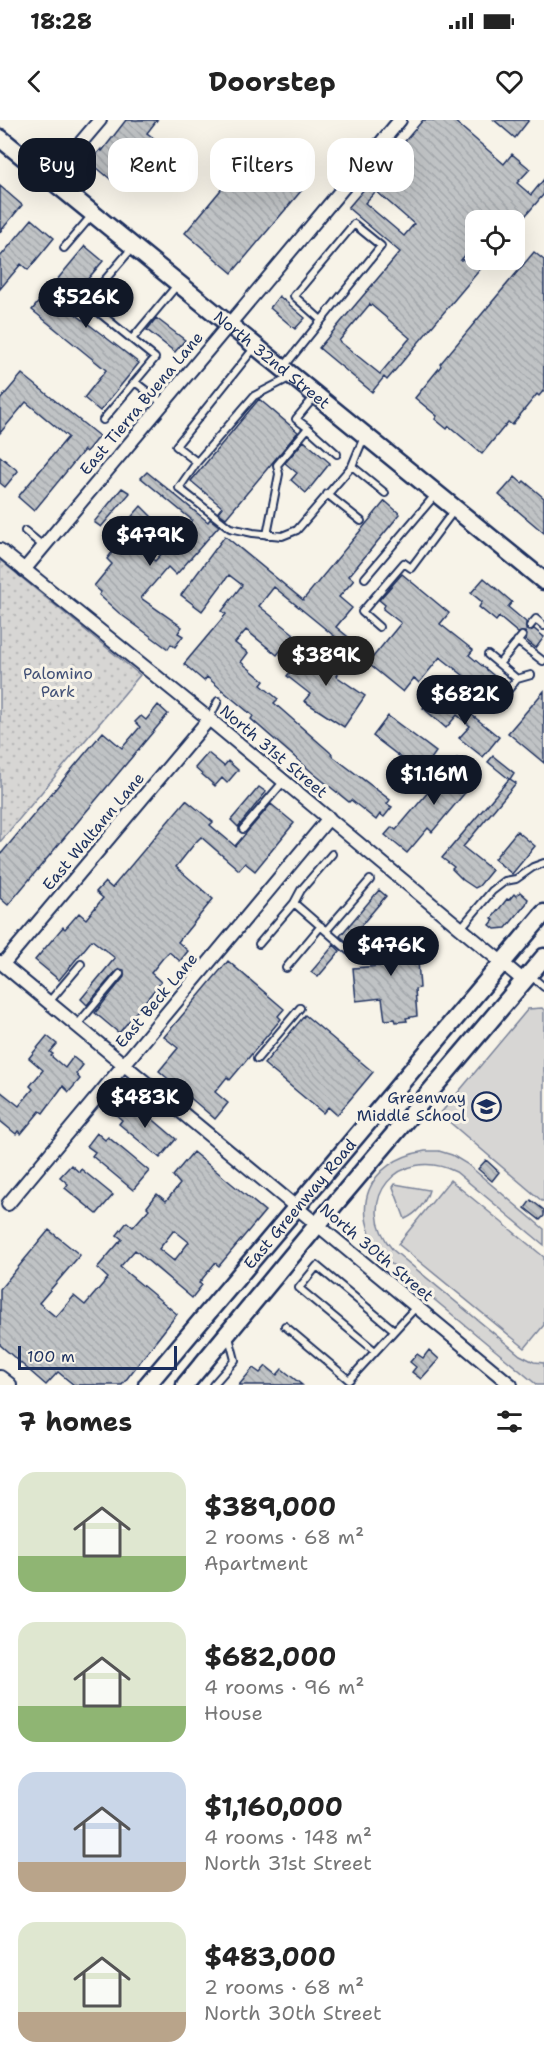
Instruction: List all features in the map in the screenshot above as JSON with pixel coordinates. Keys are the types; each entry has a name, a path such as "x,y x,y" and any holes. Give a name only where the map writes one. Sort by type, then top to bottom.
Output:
{"main road":[{"name":"North 32nd Street","path":"0,138 18,153"},
{"name":"North 32nd Street","path":"66,192 544,581"},
{"name":"East Greenway Road","path":"147,1385 544,913"},
{"name":"East Greenway Road","path":"185,1385 544,957"}],"street":[{"path":"85,138 100,120"},
{"name":"East Tierra Buena Lane","path":"24,570 400,120"},
{"name":"North 31st Street","path":"0,550 209,719 503,963 527,978"},
{"name":"East Waltann Lane","path":"2,963 209,719"},
{"name":"East Beck Lane","path":"8,1204 329,818"},
{"name":"North 30th Street","path":"2,963 509,1384"},
{"path":"0,1378 9,1385"}],"lane":[{"path":"64,248 93,214"},
{"path":"321,320 294,296 354,224 381,246 321,320 288,372 254,396 197,462 180,488 230,528 282,536 297,530 352,465 365,435"},
{"path":"103,420 155,358 86,302 133,246"},
{"path":"132,339 178,283"},
{"path":"197,462 176,446 255,346"},
{"path":"135,382 162,403"},
{"path":"315,395 297,419 337,454"},
{"path":"267,535 279,474 277,465 308,428"},
{"path":"352,465 385,493"},
{"path":"365,578 436,493"},
{"path":"327,494 361,521"},
{"path":"379,627 362,612 404,563 411,568 455,509"},
{"path":"25,531 43,546"},
{"path":"530,626 536,619 544,626"},
{"path":"499,664 520,639 542,662"},
{"path":"488,655 517,679"},
{"path":"460,687 475,701 490,706 499,702 517,679 531,675"},
{"path":"209,719 218,701"},
{"path":"243,829 284,781"},
{"path":"259,944 332,854"},
{"path":"462,928 492,891 505,881 516,879 544,863"},
{"path":"286,968 370,880"},
{"path":"294,903 349,951"},
{"path":"49,1002 81,964"},
{"path":"77,1025 120,974"},
{"path":"527,978 544,987"},
{"path":"256,1059 300,1008"},
{"path":"375,1351 299,1288 317,1266 394,1330"},
{"path":"285,1326 349,1380 417,1306"},
{"path":"213,1385 234,1360 228,1333"}],"green space":[{"name":"Palomino Park","path":"0,560 140,675 0,842"},
{"path":"542,1008 544,1010 544,1201 440,1114 528,1009"},
{"path":"425,1151 439,1151 452,1155 467,1164 544,1229 544,1245 456,1172 435,1165 416,1165 400,1171 387,1182 379,1196 377,1213 381,1231 393,1250 520,1355 534,1362 544,1363 544,1385 537,1385 383,1257 372,1239 367,1222 366,1205 369,1190 377,1176 389,1165 405,1156"},
{"path":"450,1180 544,1257 544,1325 525,1348 398,1244"},
{"path":"395,1184 429,1190 420,1208 405,1219 393,1187"}],"building":[{"path":"126,120 157,120 147,133 154,138 112,138"},
{"path":"423,120 453,120 504,164 512,154 530,169 517,183 531,195 544,179 544,194 525,216 525,210 465,210 465,255 461,260 465,260 465,270 480,270 387,380 384,377 372,392 319,348 400,252 348,208 362,192 375,192 365,203 404,236 414,224 377,192 414,192 414,138 408,138","holes":["370,304 410,338 380,374 339,341"]},
{"path":"494,120 529,120 515,138"},
{"path":"108,143 108,177 96,167 96,155 101,149 102,151"},
{"path":"0,186 22,205 0,232"},
{"path":"219,192 300,192 232,273 185,233"},
{"path":"32,219 54,238 28,270 21,264 0,289 0,257"},
{"path":"85,246 103,261 65,306 139,363 100,411 84,398 106,370 32,310"},
{"path":"534,252 544,260 544,390 539,396 537,394 512,425 508,422 482,454 449,426 447,429 435,419 437,416 415,398 441,366 440,364 519,270 525,270 525,263"},
{"path":"279,296 305,318 295,329 270,308"},
{"path":"156,318 185,340 175,352 147,330"},
{"path":"22,374 99,436 86,452 84,450 34,511 18,497 68,437 26,402 0,433 0,400"},
{"path":"259,399 298,432 226,518 218,512 222,507 191,481"},
{"path":"304,441 330,463 306,493 291,480 297,473 285,463"},
{"path":"0,456 18,471 5,487 0,483"},
{"path":"147,472 208,522 210,519 219,526 176,575 168,567 141,598 182,627 178,633 183,636 175,647 171,644 168,649 119,613 99,595 101,592 94,586 112,564 107,559 126,534 120,530 141,506 158,523 138,547 155,561 192,520 141,478"},
{"path":"515,477 522,483 524,481 544,498 544,533 499,495"},
{"path":"122,488 130,493 101,527 94,522"},
{"path":"385,501 400,514 349,576 354,580 339,597 352,608 336,627 373,657 401,623 383,609 385,605 379,600 402,574 449,613 440,624 473,650 469,655 504,684 492,698 440,657 419,683 414,678 403,692 274,587 259,606 294,634 277,655 246,630 235,643 248,653 241,662 264,681 261,685 278,699 274,703 331,755 390,800 387,804 392,807 384,817 380,814 376,820 313,773 251,719 253,716 207,677 204,681 184,664 226,614 222,611 242,585 229,575 202,611 181,595 225,536 303,600"},
{"path":"484,578 512,602 508,607 526,622 526,630 534,629 544,637 536,648 526,640 525,632 518,633 499,617 496,621 479,607 482,602 471,593"},
{"path":"315,642 329,653 323,660 339,673 336,676 365,696 344,727 304,701 310,694 287,676"},
{"path":"544,691 544,763 508,733"},
{"path":"451,698 499,737 483,757 459,738 470,726 457,715 446,728 423,708 428,702 440,712"},
{"path":"158,705 168,714 8,905 0,898 0,855 103,732 122,748 140,727 135,722 141,716 146,720"},
{"path":"388,716 436,752 421,773 373,736"},
{"path":"208,753 224,766 228,761 238,770 227,783 222,778 215,786 195,768"},
{"path":"493,756 514,773 510,779 516,783 463,847 492,870 475,888 463,880 452,869 454,867 442,858 509,779 488,762"},
{"path":"457,758 479,776 432,832 428,828 407,853 385,835 392,827 396,830"},
{"path":"259,787 266,792 238,827 231,820"},
{"path":"186,800 213,822 210,825 235,846 271,804 294,823 255,871 245,863 239,870 201,837 195,843 176,867 213,899 178,942 188,951 180,961 169,952 163,958 151,973 161,982 119,1033 95,1013 124,977 124,970 116,971 87,1005 81,999 115,958 92,940 59,980 35,960 63,927 65,929 79,913 86,919 103,898 96,892 105,882 112,888"},
{"path":"517,831 535,846 512,874 494,859"},
{"path":"379,890 386,896 347,942 340,936"},
{"path":"520,892 528,899 526,904 506,928 495,929 490,925 494,920 492,918 507,899 509,900 514,894 516,896"},
{"path":"398,929 398,933 409,932 412,962 418,961 420,988 415,989 417,1016 406,1018 407,1021 396,1022 395,1019 385,1020 382,998 356,1001 353,968 379,966 376,935 389,934 388,930"},
{"path":"334,945 340,951 318,977 311,972"},
{"path":"228,961 284,1009 278,1016 281,1019 230,1080 227,1077 215,1092 228,1103 215,1119 159,1071 178,1048 164,1037"},
{"path":"305,1015 373,1072 337,1115 328,1107 323,1113 264,1064"},
{"path":"47,1036 57,1044 50,1052 53,1054 51,1056 65,1068 73,1057 83,1065 76,1074 80,1079 69,1092 63,1086 43,1113 40,1111 21,1134 18,1131 16,1134 0,1121 0,1091 19,1106 33,1089 30,1086 43,1070 29,1058"},
{"path":"124,1101 132,1107 135,1104 176,1139 160,1158 119,1124 122,1120 114,1113"},
{"path":"97,1133 105,1140 108,1137 149,1171 133,1190 92,1156 95,1152 87,1146"},
{"path":"193,1152 265,1211 219,1266 215,1263 199,1283 202,1285 192,1298 135,1250 120,1267 177,1314 122,1385 74,1385 58,1372 46,1385 0,1345 0,1289 49,1230 80,1255 39,1303 56,1317 74,1296 85,1305 108,1278 97,1268 122,1239 117,1235 127,1222 133,1227 149,1209 147,1207 157,1194 166,1201 180,1184 173,1176","holes":["174,1230 189,1242 174,1261 159,1249"]},
{"path":"486,1160 499,1172 492,1181 478,1169"},
{"path":"71,1165 79,1172 81,1169 113,1195 97,1214 65,1188 68,1184 60,1177"},
{"path":"531,1200 544,1210 544,1216 540,1220 525,1208"},
{"path":"429,1350 439,1359 421,1379 412,1372 416,1367 410,1362 417,1354 423,1358"},
{"path":"266,1366 277,1375 282,1369 302,1385 239,1385 253,1368 260,1373"}],"place":[{"name":"Greenway Middle School","path":"487,1106"}]}
